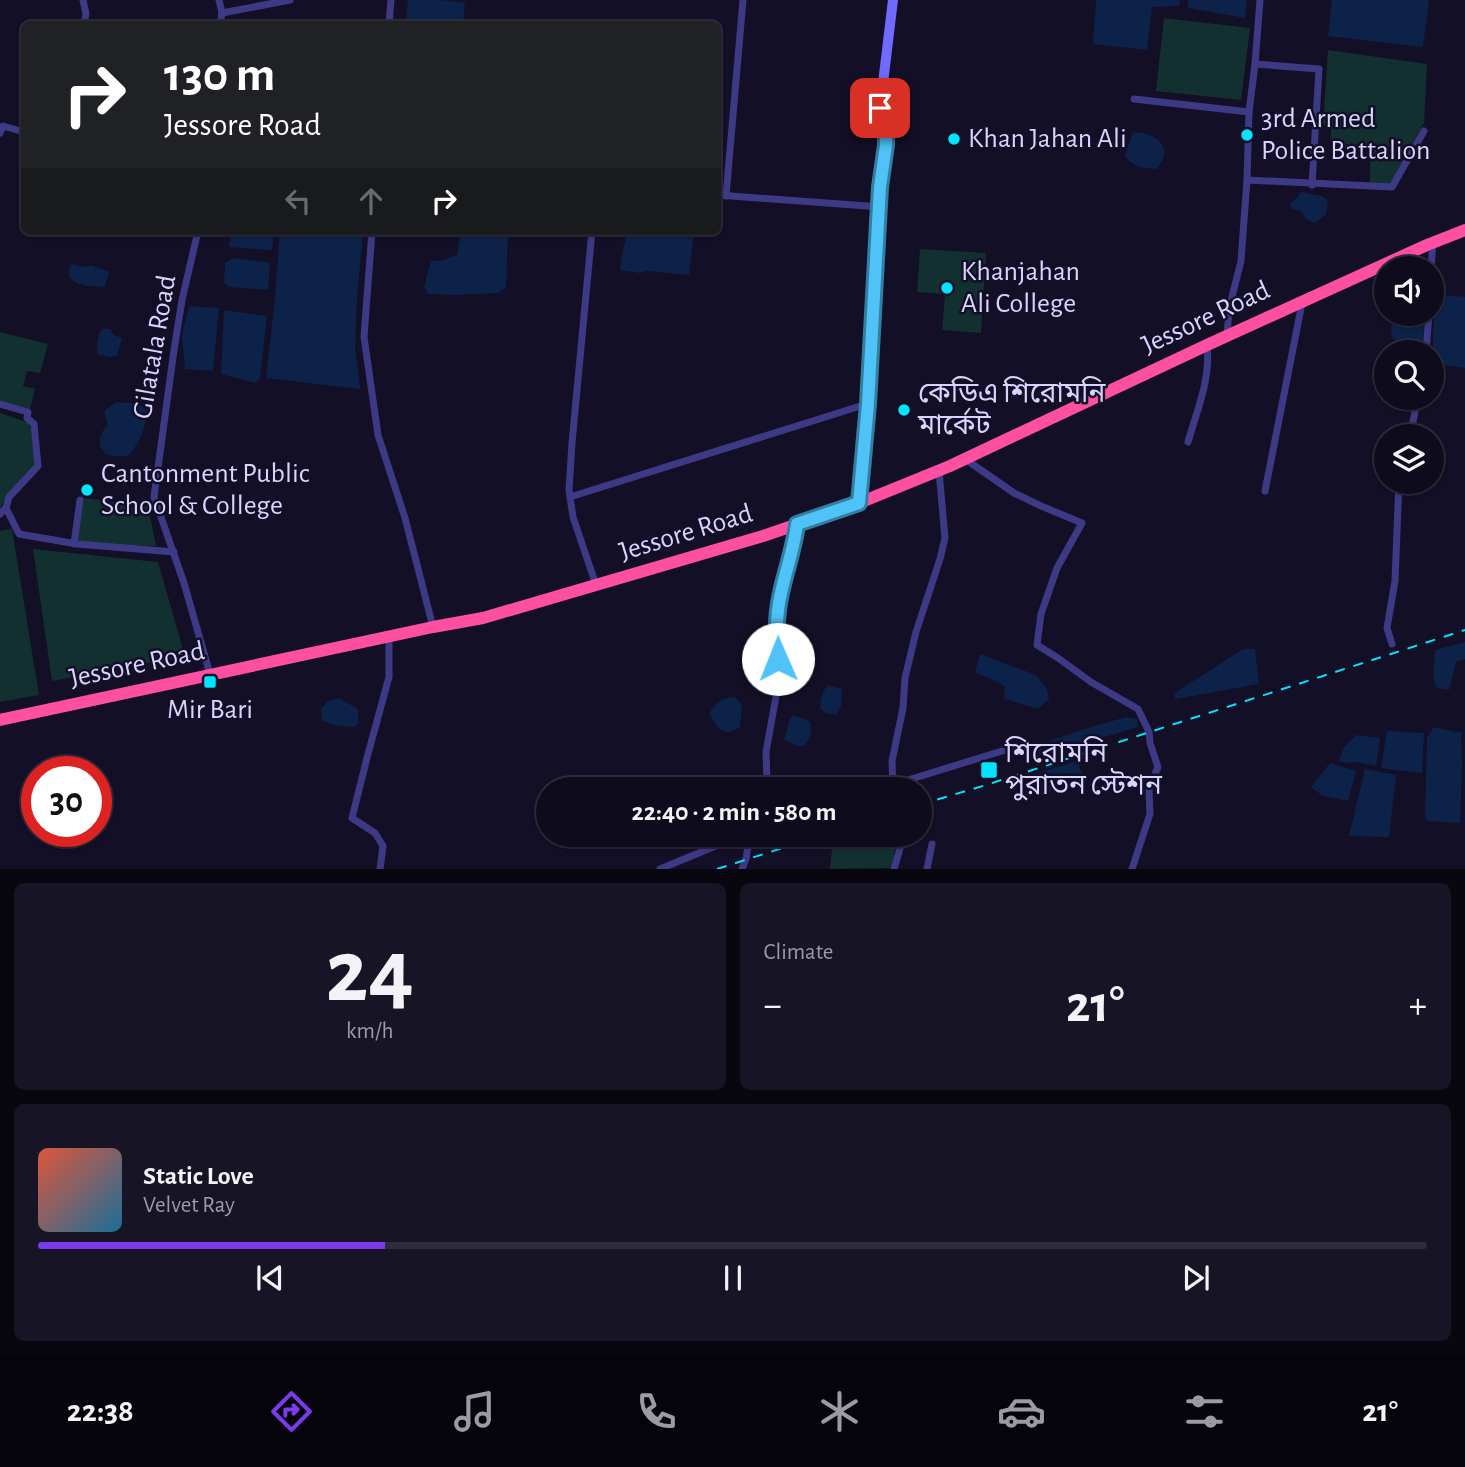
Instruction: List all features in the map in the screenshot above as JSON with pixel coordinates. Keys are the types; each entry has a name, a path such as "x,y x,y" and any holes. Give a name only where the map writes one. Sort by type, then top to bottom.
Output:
{"highway":[{"name":"Jessore Road","path":"0,720 433,626 483,618 860,503 939,471 1227,335 1465,230"}],"street":[{"path":"83,0 85,21"},
{"path":"219,0 221,21"},
{"path":"222,13 290,0"},
{"path":"389,21 391,0"},
{"path":"726,196 743,0"},
{"path":"860,503 869,404 880,207 890,133 883,107 894,0"},
{"path":"1227,335 1229,309 1241,261 1260,0"},
{"path":"1255,64 1318,69 1312,184"},
{"path":"1134,99 1250,112"},
{"path":"0,133 4,126 21,131"},
{"path":"1247,180 1392,187 1424,131"},
{"path":"721,195 880,207"},
{"name":"Gilatala Road","path":"197,235 182,300 154,497 184,583 210,674"},
{"path":"372,235 363,337 377,435 405,518 433,626"},
{"path":"592,235 569,490 573,517 596,585"},
{"path":"1432,256 1433,242"},
{"path":"1265,491 1303,301"},
{"path":"1188,442 1208,376 1207,345"},
{"path":"0,404 28,412 27,418 34,424 38,467 9,497 3,511 19,534 74,544 174,552"},
{"path":"570,497 869,404"},
{"path":"965,459 1014,493 1082,523 1053,580 1041,614 1037,645 1091,682 1138,709 1149,732 1158,767 1149,788 1150,814 1132,869"},
{"path":"892,777 905,678 945,538 939,471"},
{"path":"1392,644 1387,628 1395,581 1398,494"},
{"path":"74,544 80,500"},
{"path":"767,777 766,752 779,674 777,646 780,594 793,553 797,524"},
{"path":"380,869 383,846 375,833 352,818 389,677 389,636"},
{"path":"923,777 1015,747"},
{"path":"660,869 713,847"},
{"path":"742,869 748,847"},
{"path":"894,869 900,847"},
{"path":"927,869 931,847"}],"green space":[{"path":"1164,18 1250,28 1241,100 1156,91"},
{"path":"1328,50 1427,64 1424,123 1390,184 1370,183 1370,147 1330,143 1332,125 1323,125"},
{"path":"920,249 986,253 981,333 942,330 945,294 917,292"},
{"path":"0,332 48,344 40,373 27,371 23,386 35,389 30,409 0,401"},
{"path":"0,413 30,423 36,464 6,497 0,509"},
{"path":"84,498 148,506 156,546 77,544"},
{"path":"12,529 39,695 0,702 0,531"},
{"path":"33,549 158,562 185,656 52,681"},
{"path":"896,847 891,868 830,869 832,849"}],"water":[{"path":"408,0 465,3 463,21 405,21"},
{"path":"1096,0 1180,0 1179,6 1152,7 1147,50 1093,44"},
{"path":"1188,0 1247,0 1245,18 1188,8"},
{"path":"1332,0 1429,0 1423,47 1328,36"},
{"path":"1133,132 1149,135 1161,143 1164,154 1156,169 1138,166 1125,156"},
{"path":"1301,192 1322,196 1328,201 1326,214 1315,223 1306,219 1301,211 1291,209 1291,202"},
{"path":"230,235 274,235 272,250 229,247"},
{"path":"280,235 363,235 355,347 360,389 266,378"},
{"path":"461,235 508,235 506,287 498,293 428,294 424,287 431,261 457,255"},
{"path":"627,235 694,235 689,275 620,270"},
{"path":"233,258 270,263 268,290 229,287 224,283 225,263"},
{"path":"71,264 85,267 91,265 109,272 105,286 75,282 69,275"},
{"path":"1444,295 1465,297 1465,368 1444,365 1444,340 1433,340 1434,326 1444,326"},
{"path":"189,306 219,308 213,371 185,369 182,335"},
{"path":"224,310 267,316 260,379 255,383 221,374"},
{"path":"1392,326 1424,326 1423,340 1394,340"},
{"path":"102,329 110,329 114,335 122,338 117,356 98,354 97,341"},
{"path":"116,402 149,408 142,434 128,456 109,455 100,445 101,436 108,425 104,411"},
{"path":"1465,642 1465,659 1456,662 1449,690 1436,688 1433,675 1435,650"},
{"path":"1243,649 1255,649 1259,684 1176,699 1173,694"},
{"path":"980,654 1036,675 1047,689 1049,699 1038,709 1004,699 1005,686 975,672"},
{"path":"829,685 842,689 841,706 836,715 825,713 820,708 822,695"},
{"path":"735,697 742,705 740,727 725,732 718,728 709,714 719,701"},
{"path":"339,698 358,709 358,724 353,727 322,721 321,709 328,701"},
{"path":"793,716 810,722 810,735 804,746 784,740"},
{"path":"1126,717 1137,719 1138,727 1041,756 1035,748 1078,731"},
{"path":"1434,727 1461,733 1460,823 1428,821 1425,818 1427,738"},
{"path":"1387,731 1424,733 1422,773 1381,768"},
{"path":"1356,735 1380,738 1376,766 1339,761 1344,747"},
{"path":"1077,761 1083,776 1040,796 1036,793 1031,775"},
{"path":"1330,763 1356,771 1348,801 1323,796 1311,787"},
{"path":"1365,769 1396,775 1389,837 1349,836"}],"railway":[{"path":"932,801 1465,630"},
{"path":"717,869 786,847"}],"place":[{"name":"3rd Armed Police Battalion","path":"1247,135"},
{"name":"Khan Jahan Ali","path":"954,139"},
{"name":"Khanjahan Ali College","path":"947,288"},
{"name":"কেডিএ শিরোমনি মার্কেট","path":"904,410"},
{"name":"Cantonment Public School & College","path":"87,490"},
{"name":"Mir Bari","path":"210,682"},
{"name":"শিরোমনি পুরাতন স্টেশন","path":"989,770"}],"route":[{"path":"778,659 780,594 793,553 797,524 859,503 868,404 880,187 886,145 880,108"}]}
